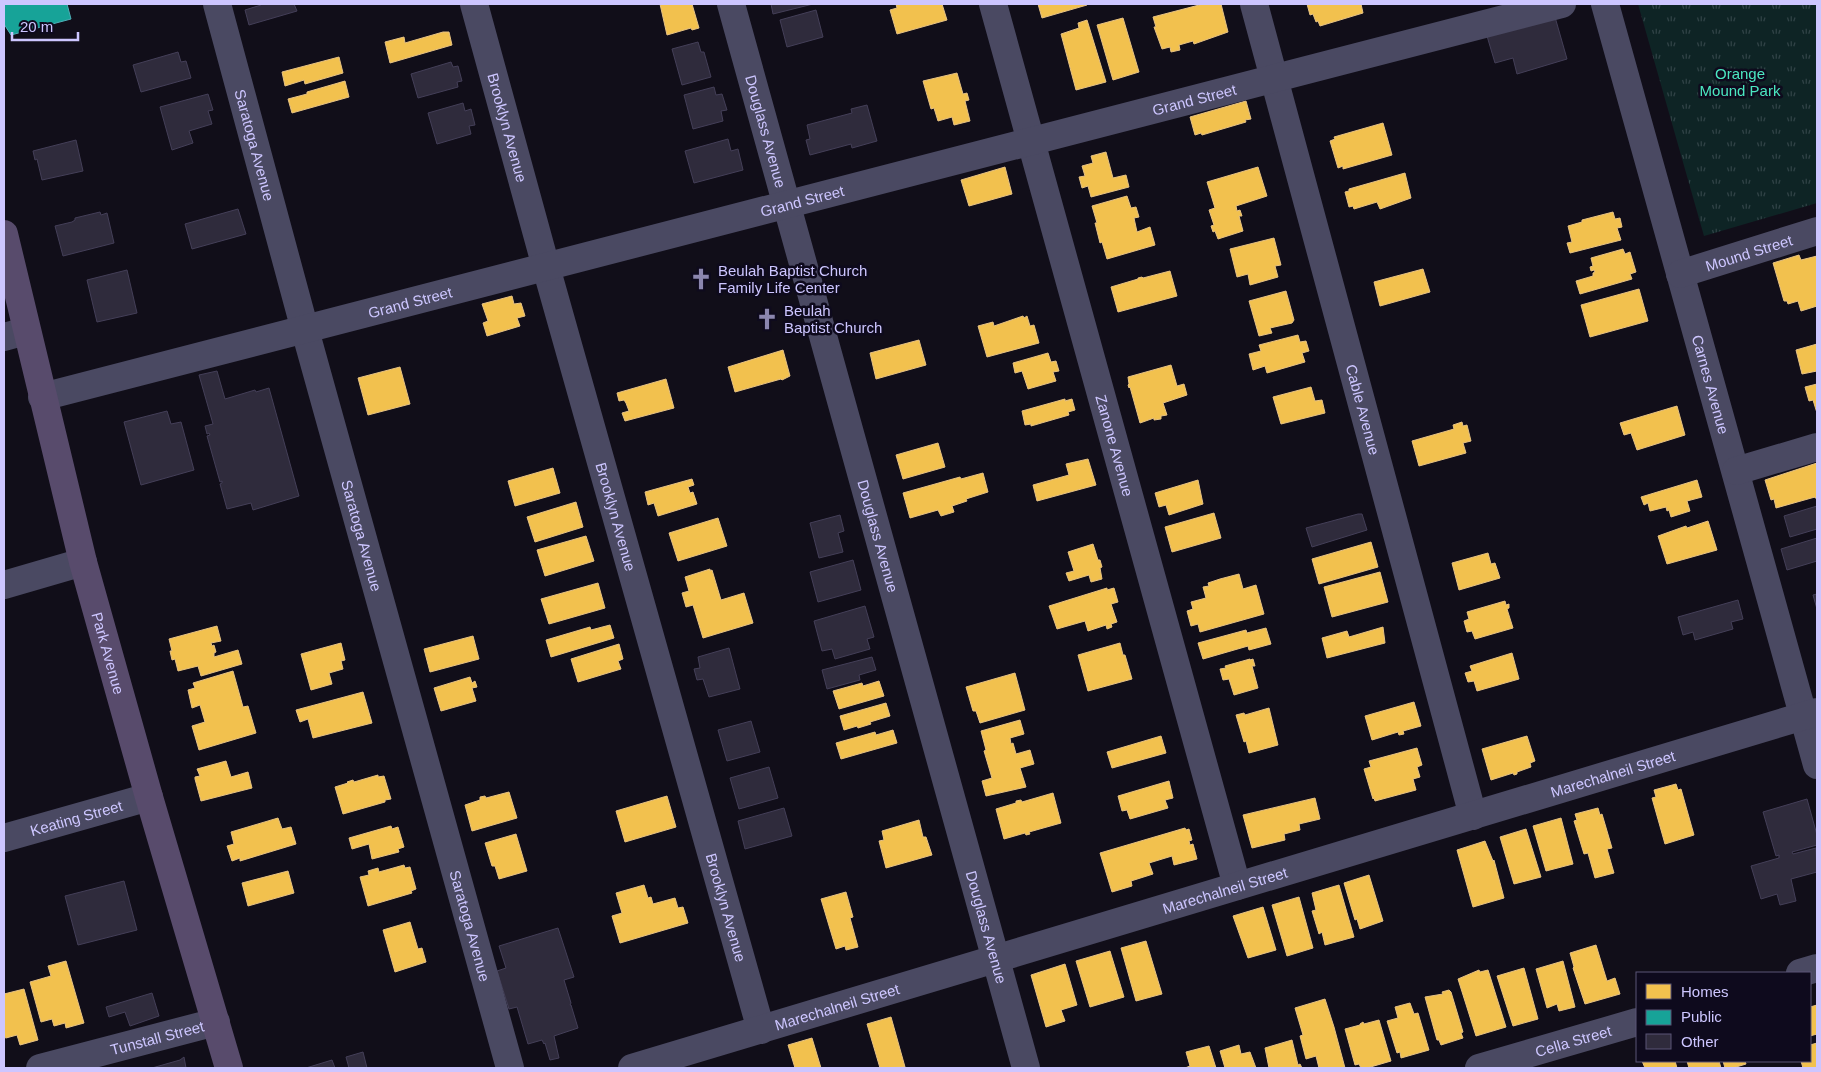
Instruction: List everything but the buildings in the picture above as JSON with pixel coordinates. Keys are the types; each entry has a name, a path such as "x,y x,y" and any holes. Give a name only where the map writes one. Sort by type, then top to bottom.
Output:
{"main road":[{"name":"Park Avenue","path":"4,234 15,334 42,397 83,562 149,797 229,1068"}],"street":[{"name":"Saratoga Avenue","path":"217,4 305,330 510,1068"},
{"name":"Brooklyn Avenue","path":"474,4 546,267 761,1030"},
{"name":"Douglass Avenue","path":"731,4 1026,1068"},
{"name":"Zanone Avenue","path":"993,4 1237,886"},
{"name":"Cable Avenue","path":"1254,4 1473,816"},
{"name":"Grand Street","path":"42,397 1562,4"},
{"name":"Carnes Avenue","path":"1605,4 1736,471 1810,714 1817,765"},
{"name":"Mound Street","path":"1680,274 1817,232"},
{"path":"1736,471 1817,447"},
{"path":"4,585 83,562"},
{"name":"Marechalneil Street","path":"632,1068 1810,714"},
{"name":"Keating Street","path":"4,838 149,797"},
{"path":"1803,972 1817,968"},
{"name":"Tunstall Street","path":"40,1068 216,1022"},
{"name":"Cella Street","path":"1479,1068 1636,1022"}],"green space":[{"name":"Orange Mound Park","path":"1638,4 1817,4 1817,203 1704,236"}],"place":[{"name":"Beulah Baptist Church Family Life Center","path":"701,279"},
{"name":"Beulah Baptist Church","path":"767,319"}]}
